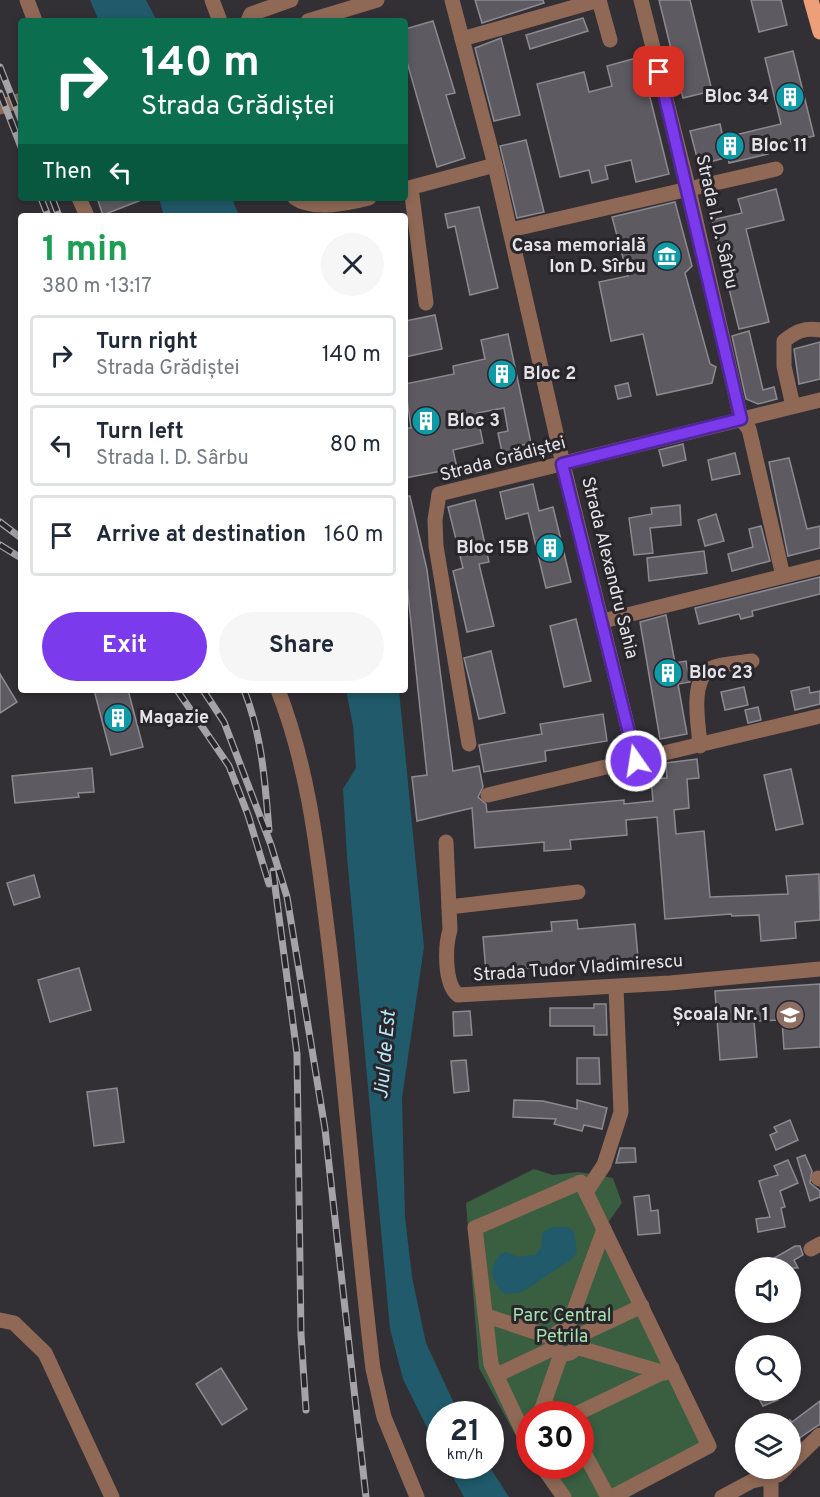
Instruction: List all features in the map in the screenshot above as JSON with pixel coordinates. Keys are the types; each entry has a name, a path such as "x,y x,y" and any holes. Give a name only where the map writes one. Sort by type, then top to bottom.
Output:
{"main road":[{"path":"811,0 820,32"}],"street":[{"path":"27,0 34,18"},
{"path":"212,0 219,18"},
{"path":"250,18 252,14 291,0"},
{"path":"319,18 377,0"},
{"name":"Strada Alexandru Sahia","path":"453,0 495,165 562,464 603,621 636,761"},
{"path":"462,39 599,0 610,40"},
{"name":"Strada I. D. Sârbu","path":"641,0 689,190 741,419 749,429 783,576"},
{"path":"0,107 18,101"},
{"path":"426,303 408,188 495,165"},
{"path":"510,230 776,169"},
{"path":"300,201 323,204 346,201"},
{"path":"793,406 784,366 784,341 794,332 803,329 820,330"},
{"name":"Strada Grădiștei","path":"469,744 436,546 435,520 439,494 820,400"},
{"path":"603,621 820,567"},
{"path":"700,746 698,697 703,677 714,667 752,661"},
{"path":"279,693 298,747 315,835 337,1009 373,1369 384,1417 417,1497"},
{"path":"488,795 820,716"},
{"name":"Strada Tudor Vladimirescu","path":"446,842 450,984 458,995 616,987 820,969"},
{"path":"449,907 578,892"},
{"path":"586,1192 604,1165 621,1112 616,987"},
{"path":"516,1416 491,1364 475,1228 581,1182 642,1306 668,1370 709,1446 612,1497"},
{"path":"487,1316 567,1354 604,1229"},
{"path":"573,1338 642,1306"},
{"path":"0,1320 14,1323 45,1353 112,1497"},
{"path":"543,1401 561,1330 573,1338 668,1370"},
{"path":"497,1375 556,1347"},
{"path":"594,1405 668,1370"},
{"path":"801,1453 820,1435"},
{"path":"594,1471 608,1497"},
{"path":"551,1479 564,1497"},
{"path":"722,1497 752,1481 762,1479"},
{"path":"771,1479 771,1497"}],"green space":[{"name":"Parc Central Petrila","path":"534,1169 553,1175 579,1172 613,1178 622,1203 607,1224 717,1447 629,1497 555,1497 542,1479 594,1479 594,1401 516,1401 516,1436 504,1414 504,1401 497,1401 479,1368 466,1203"}],"water":[{"path":"90,0 146,0 155,18 98,18"},
{"path":"160,201 233,201 238,213 163,213"},
{"name":"Jiul de Est","path":"347,693 399,693 424,947 402,1098 405,1217 412,1277 426,1343 453,1401 426,1401 426,1426 403,1379 390,1329 347,857 343,789 356,768 353,726"},
{"path":"553,1227 568,1227 574,1232 577,1252 572,1259 522,1292 505,1294 497,1286 493,1276 493,1267 498,1256 506,1252 518,1257 536,1255 541,1247 543,1232"},
{"path":"454,1479 497,1479 509,1497 464,1497"}],"building":[{"path":"475,0 543,0 544,3 482,23"},
{"path":"659,0 690,0 712,91 683,98"},
{"path":"751,0 781,0 787,25 759,32"},
{"path":"583,18 588,31 530,49 526,35"},
{"path":"433,21 455,93 446,95 465,158 437,167 408,66 408,28"},
{"path":"501,38 520,115 494,121 475,48"},
{"path":"793,51 814,136 766,148 768,154 729,163 728,157 699,165 690,131 720,124 723,138 781,124 765,58"},
{"path":"640,57 669,174 636,182 631,160 605,166 608,179 592,183 589,170 560,177 537,84 584,72 589,92 612,86 607,66"},
{"path":"526,140 544,212 517,218 500,146"},
{"path":"776,189 784,220 746,229 769,322 739,329 712,220 742,213 738,199"},
{"path":"98,201 139,201 108,213 102,213"},
{"path":"675,202 692,266 685,273 710,364 716,367 712,383 657,395 643,334 611,341 599,282 628,276 612,217"},
{"path":"479,207 498,288 470,295 455,226 448,228 445,214"},
{"path":"435,315 442,349 408,356 408,320"},
{"path":"749,331 763,390 774,387 777,399 758,404 746,399 732,336"},
{"path":"508,334 531,443 514,447 516,455 503,457 498,433 508,431 504,408 477,413 483,443 453,450 457,468 408,477 408,428 411,428 408,383 454,374 453,366 485,359 481,340"},
{"path":"820,342 820,379 799,384 794,349"},
{"path":"628,383 631,396 618,399 615,386"},
{"path":"683,444 686,460 663,466 659,450"},
{"path":"735,453 740,474 712,480 708,460"},
{"path":"789,458 807,529 820,526 820,548 788,556 769,462"},
{"name":"Bloc 15B","path":"533,484 539,511 553,507 571,582 546,588 528,513 506,519 500,492"},
{"path":"408,496 410,496 427,570 453,771 479,766 483,787 478,797 486,804 487,812 624,800 624,804 653,801 651,779 667,778 666,763 697,759 699,778 687,779 689,808 674,810 676,834 704,831 710,897 788,894 786,876 819,874 820,920 795,922 796,938 761,941 759,915 732,916 731,914 665,919 657,817 626,820 627,835 570,840 571,849 544,851 544,842 475,848 472,808 417,821 412,777 427,775 408,594"},
{"path":"475,500 489,562 479,564 494,626 467,632 453,571 463,568 448,507"},
{"path":"680,505 681,525 650,528 653,553 634,555 629,518 652,514 651,508"},
{"path":"716,514 724,541 705,546 698,520"},
{"path":"761,526 770,561 732,571 728,554 753,547 749,529"},
{"path":"704,551 707,573 649,581 647,558"},
{"path":"820,577 820,594 752,611 753,616 741,619 739,614 699,624 695,608"},
{"name":"Bloc 23","path":"666,615 675,663 686,661 690,682 678,684 687,734 660,739 640,622"},
{"path":"576,619 591,681 564,687 550,626"},
{"path":"491,651 505,713 479,719 464,658"},
{"path":"0,674 17,702 0,713"},
{"path":"744,687 748,705 725,710 721,692"},
{"path":"809,687 810,693 820,691 820,704 795,710 791,691"},
{"name":"Magazie","path":"95,693 129,693 143,747 111,755"},
{"path":"758,707 761,720 748,723 745,710"},
{"path":"603,714 607,741 545,751 546,761 484,772 479,745 542,734 540,724"},
{"path":"92,768 94,792 78,793 79,797 15,803 12,776"},
{"path":"791,769 803,824 776,830 764,775"},
{"path":"34,875 40,897 14,905 7,883"},
{"path":"577,920 578,929 635,924 638,958 486,972 483,937 552,931 551,922"},
{"path":"79,968 91,1010 50,1022 38,980"},
{"path":"820,984 820,1047 784,1049 782,1020 754,1021 757,1057 720,1060 715,991"},
{"path":"594,1004 606,1004 607,1035 594,1035 594,1026 550,1026 550,1008 594,1008"},
{"path":"470,1011 472,1035 454,1036 453,1012"},
{"path":"577,1058 599,1058 600,1084 577,1084"},
{"path":"466,1060 469,1091 454,1093 451,1061"},
{"path":"117,1088 124,1142 94,1146 87,1092"},
{"path":"514,1100 543,1101 577,1109 577,1100 607,1108 602,1129 584,1125 582,1131 554,1124 556,1119 513,1117"},
{"path":"790,1120 798,1140 776,1150 770,1135 777,1132 774,1127"},
{"path":"620,1148 635,1148 636,1162 616,1163"},
{"path":"805,1155 812,1171 810,1183 820,1191 820,1197 810,1201 797,1158"},
{"path":"788,1160 798,1183 780,1191 785,1207 781,1208 785,1227 758,1232 756,1219 770,1217 759,1181 778,1175 774,1166"},
{"path":"649,1195 651,1211 658,1210 660,1233 638,1235 634,1197"},
{"path":"795,1246 800,1246 803,1255 799,1257 776,1257"},
{"path":"221,1368 247,1409 222,1425 196,1384"},
{"path":"760,1401 776,1401 763,1406"},
{"path":"820,1401 820,1424 801,1437 801,1415"}],"railway":[{"path":"0,67 18,112"},
{"path":"0,93 18,139"},
{"path":"42,201 47,213"},
{"path":"53,201 58,213"},
{"path":"0,522 18,536"},
{"path":"0,545 18,556"},
{"path":"179,693 229,766 248,815 269,884"},
{"path":"205,693 224,722 271,845 287,897 325,1129 366,1497"},
{"path":"245,693 259,741 269,830"},
{"path":"273,871 297,1054 301,1334 306,1410"}],"place":[{"name":"Bloc 34","path":"790,97"},
{"name":"Bloc 11","path":"730,146"},
{"name":"Casa memorială Ion D. Sîrbu","path":"667,256"},
{"name":"Bloc 2","path":"502,374"},
{"name":"Bloc 3","path":"426,421"},
{"name":"Bloc 15B","path":"550,548"},
{"name":"Bloc 23","path":"668,673"},
{"name":"Magazie","path":"118,718"},
{"name":"Școala Nr. 1","path":"790,1015"}],"route":[{"path":"636,761 603,621 562,464 741,419 689,190 659,72"}]}
